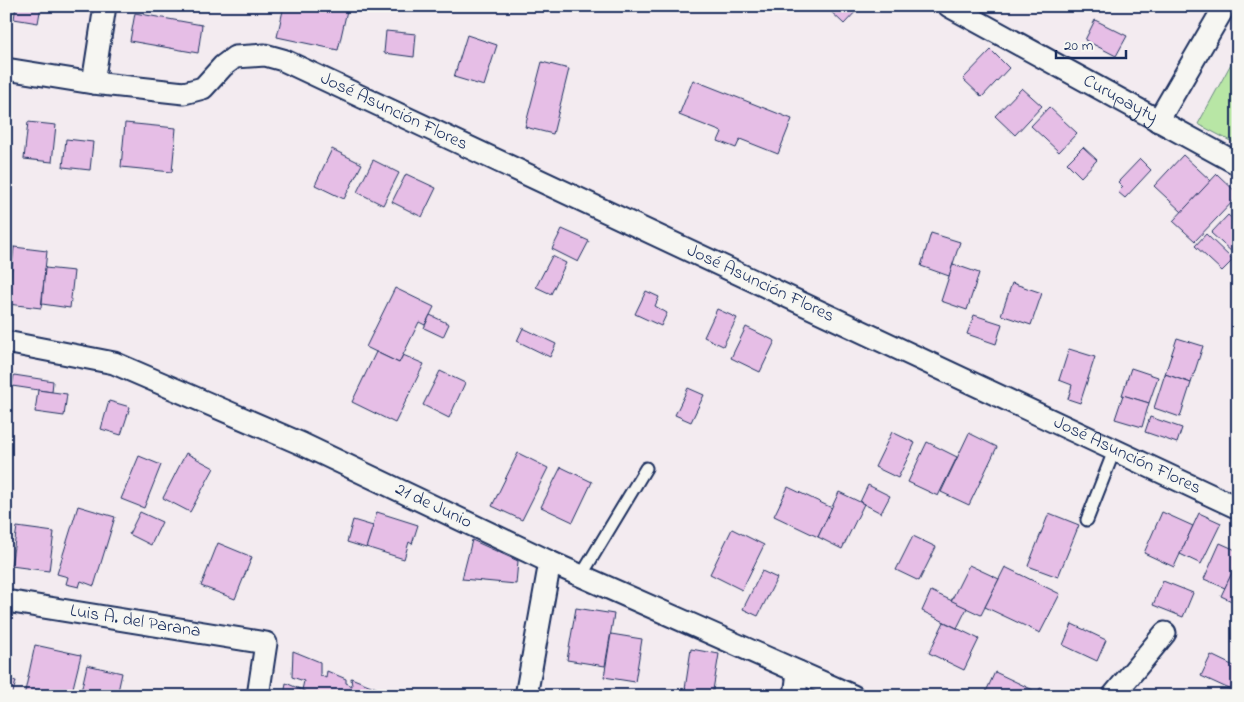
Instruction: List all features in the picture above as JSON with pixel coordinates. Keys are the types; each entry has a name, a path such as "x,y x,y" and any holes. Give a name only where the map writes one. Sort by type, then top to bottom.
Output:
{"street":[{"path":"6,69 93,84 105,6"},
{"name":"Curupayty","path":"949,6 1238,164"},
{"path":"1158,121 1222,11"},
{"name":"José Asunción Flores","path":"93,84 184,94 203,88 223,66 235,57 265,55 282,60 1238,508"},
{"name":"21 de Junio","path":"6,342 114,363 302,444 550,562 853,696"},
{"path":"526,696 550,562"},
{"name":"Luis A. del Parana","path":"6,602 266,643 258,696"},
{"path":"1113,696 1165,632"},
{"path":"795,696 798,672"}],"lane":[{"path":"1087,520 1114,451"},
{"path":"581,576 646,468"}],"green space":[{"path":"1238,51 1238,145 1198,124"}],"building":[{"path":"16,6 41,6 38,23 14,19"},
{"path":"284,6 348,6 338,50 277,37"},
{"path":"825,6 857,6 859,8 844,24"},
{"path":"135,13 202,25 198,53 130,41"},
{"path":"1095,20 1127,36 1116,56 1085,40"},
{"path":"386,31 416,34 414,57 384,53"},
{"path":"467,35 497,45 484,86 454,77"},
{"path":"991,50 1009,68 982,97 963,79"},
{"path":"542,62 569,69 553,134 525,127"},
{"path":"693,80 792,119 778,154 740,139 736,148 718,141 722,132 679,115"},
{"path":"1022,88 1042,106 1015,135 995,116"},
{"path":"1049,107 1077,133 1059,152 1031,126"},
{"path":"28,122 56,125 52,162 24,159"},
{"path":"125,123 176,128 172,172 121,167"},
{"path":"66,139 93,142 90,170 63,167"},
{"path":"1083,147 1097,160 1081,177 1067,163"},
{"path":"332,149 362,164 344,199 315,185"},
{"path":"1183,155 1211,181 1182,212 1154,186"},
{"path":"1140,159 1151,170 1125,198 1118,192 1123,187 1118,182"},
{"path":"373,160 399,173 383,205 357,192"},
{"path":"406,174 436,188 422,217 392,202"},
{"path":"1217,174 1238,196 1195,241 1173,221"},
{"path":"1228,215 1238,224 1238,248 1233,253 1211,233"},
{"path":"562,229 589,241 578,262 552,249"},
{"path":"931,233 960,242 949,276 921,266"},
{"path":"1206,234 1233,260 1222,271 1195,246"},
{"path":"6,247 14,247 8,303 6,302"},
{"path":"14,247 47,251 41,308 8,304"},
{"path":"552,256 566,263 551,294 536,287"},
{"path":"953,264 979,273 967,310 941,301"},
{"path":"45,268 74,271 70,308 42,304"},
{"path":"1012,283 1042,293 1031,325 1001,315"},
{"path":"395,288 434,307 425,325 419,322 399,363 366,347"},
{"path":"646,291 659,297 655,306 667,313 661,326 635,314"},
{"path":"717,309 737,318 723,346 704,337"},
{"path":"430,315 449,324 443,337 424,328"},
{"path":"974,315 1002,324 996,344 967,334"},
{"path":"746,327 775,341 760,372 731,358"},
{"path":"523,328 556,344 550,357 517,341"},
{"path":"1177,338 1203,346 1191,383 1165,374"},
{"path":"1069,349 1095,357 1080,403 1068,399 1072,385 1059,380"},
{"path":"376,352 399,363 403,355 424,364 395,423 352,402"},
{"path":"1131,368 1158,377 1149,403 1122,395"},
{"path":"440,371 465,383 449,418 423,405"},
{"path":"1165,374 1191,383 1180,417 1154,408"},
{"path":"14,375 53,381 52,392 12,386"},
{"path":"688,388 704,395 691,422 675,415"},
{"path":"38,390 67,394 64,416 35,412"},
{"path":"1123,395 1149,403 1142,427 1115,419"},
{"path":"109,401 130,407 121,435 101,429"},
{"path":"1150,417 1182,428 1177,443 1145,432"},
{"path":"892,432 915,443 898,478 875,467"},
{"path":"969,433 997,447 969,505 941,492"},
{"path":"927,442 957,457 938,496 908,482"},
{"path":"186,453 214,468 190,512 163,498"},
{"path":"518,453 548,468 522,520 492,506"},
{"path":"139,456 161,465 144,508 121,499"},
{"path":"561,467 592,482 573,522 541,507"},
{"path":"868,485 890,496 881,513 860,502"},
{"path":"788,487 832,508 818,537 774,516"},
{"path":"839,492 864,504 842,549 818,537"},
{"path":"78,506 115,517 94,586 81,581 79,587 66,584 68,577 57,574"},
{"path":"140,512 162,522 151,545 129,534"},
{"path":"377,512 418,525 412,544 409,542 404,559 366,547"},
{"path":"1162,512 1193,526 1174,567 1144,553"},
{"path":"1049,513 1079,525 1058,577 1028,566"},
{"path":"1199,513 1221,523 1201,564 1180,554"},
{"path":"353,520 373,526 366,548 347,542"},
{"path":"17,527 54,532 49,571 11,566"},
{"path":"732,529 764,545 742,590 710,574"},
{"path":"913,536 936,547 919,581 896,570"},
{"path":"472,540 518,561 516,584 462,579"},
{"path":"218,543 252,557 235,599 201,586"},
{"path":"1220,543 1238,551 1238,560 1225,588 1204,579"},
{"path":"1238,560 1238,604 1221,596"},
{"path":"969,565 999,579 981,615 951,601"},
{"path":"1005,567 1060,594 1040,633 985,607"},
{"path":"762,571 777,578 758,616 743,609"},
{"path":"1163,581 1193,593 1183,617 1153,605"},
{"path":"931,591 967,608 957,628 922,611"},
{"path":"576,608 614,614 605,666 567,660"},
{"path":"944,622 979,639 964,670 929,653"},
{"path":"1072,624 1106,640 1097,661 1063,645"},
{"path":"611,634 642,639 635,682 604,677"},
{"path":"35,645 81,655 71,696 24,696"},
{"path":"691,649 719,654 712,696 684,696"},
{"path":"293,651 320,662 320,675 326,678 327,671 346,679 346,683 352,686 351,678 384,691 384,696 314,696 302,690 304,681 292,677"},
{"path":"1211,655 1238,668 1238,693 1201,676"},
{"path":"87,665 122,673 117,696 80,696"},
{"path":"995,672 1033,690 1030,696 984,696"},
{"path":"6,679 16,681 12,696 6,696"},
{"path":"286,683 302,690 314,696 284,696"},
{"path":"1040,688 1056,696 1036,696"}]}
